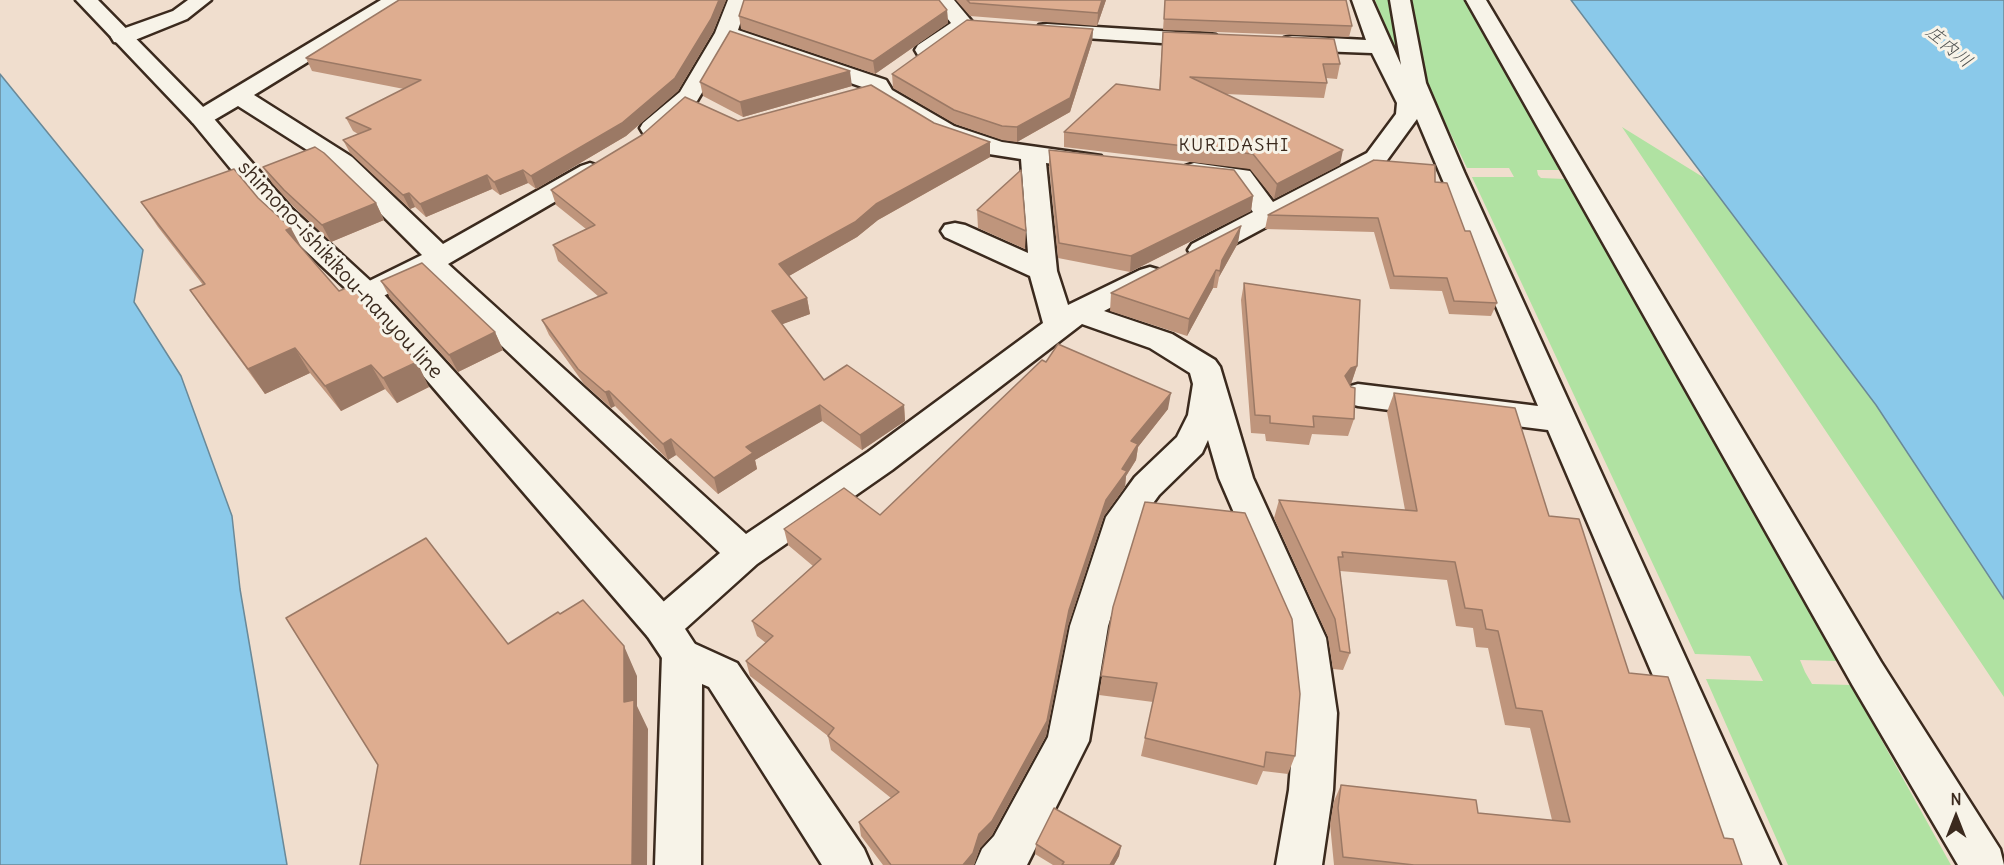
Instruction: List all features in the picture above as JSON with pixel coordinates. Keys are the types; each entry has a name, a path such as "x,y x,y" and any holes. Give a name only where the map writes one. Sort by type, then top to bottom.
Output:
{"street":[{"name":"shimono-ishikikou-nanyou line","path":"86,0 201,118 282,214 367,293 672,641"},
{"path":"122,37 180,15 201,0"},
{"path":"201,118 394,0"},
{"path":"636,142 695,104 738,0"},
{"path":"848,98 859,96 878,85 974,25 943,0"},
{"path":"1362,0 1380,47 1412,93 1451,171 1757,865"},
{"path":"1397,162 1412,93 1400,0"},
{"path":"1476,0 1862,664 1984,865"},
{"path":"1031,29 1232,41"},
{"path":"726,33 878,85 882,94 945,131 998,149 1114,163"},
{"path":"1266,42 1380,47"},
{"path":"239,96 343,162 435,259 744,554"},
{"path":"1033,154 1042,271 1069,319 1161,341 1204,367 1236,478 1307,638 1316,713 1311,790 1299,865"},
{"path":"367,293 435,259 561,189 608,160"},
{"path":"678,865 672,641 744,554 880,461 1069,319 1269,215 1397,162 1451,171"},
{"path":"1172,169 1241,176 1269,215"},
{"path":"955,231 1042,271"},
{"path":"998,865 1010,852 1068,741 1089,626 1124,517 1148,486 1190,444 1204,415 1208,381"},
{"path":"1358,395 1561,420"},
{"path":"672,641 723,675 849,865"}],"green space":[{"path":"1375,0 1392,0 1403,56 1398,56"},
{"path":"1409,0 1464,0 1560,170 1537,170 1538,175 1541,178 1565,179 1837,661 1800,660 1805,672 1812,684 1851,685 1951,865 1788,865 1706,679 1763,681 1750,656 1695,654 1472,177 1514,177 1509,168 1467,168 1426,82"},
{"path":"1622,127 1706,179 1876,405 2004,599 2004,697"}],"water":[{"name":"庄内川","path":"1571,0 2004,0 2004,599 1876,405"},
{"path":"0,74 143,250 134,302 181,376 232,516 240,589 287,865 0,865"}],"building":[{"path":"399,0 719,0 711,19 675,78 622,123 531,176 523,170 494,182 487,175 420,204 409,193 403,195 343,140 371,129 346,118 421,80 306,58"},
{"path":"744,0 939,0 947,10 873,61 739,16"},
{"path":"967,0 1102,0 1098,13 970,3"},
{"path":"1165,0 1346,0 1352,26 1164,19"},
{"path":"967,20 1093,29 1070,98 1017,127 1002,126 954,110 892,74"},
{"path":"730,31 850,71 740,102 700,82"},
{"path":"1163,32 1334,39 1340,64 1323,64 1327,83 1190,77 1343,150 1277,184 1253,154 1064,132 1116,84 1160,90"},
{"path":"871,85 934,123 990,142 876,204 855,222 779,264 807,298 772,311 824,380 847,365 904,405 860,435 820,405 746,447 753,453 714,478 671,439 663,444 609,391 605,392 578,369 542,320 607,293 553,245 595,225 551,190 642,135 685,97 738,121"},
{"path":"315,147 376,203 322,225 263,167"},
{"path":"1049,150 1234,170 1253,196 1131,256 1059,243"},
{"path":"1374,160 1435,165 1435,182 1447,183 1465,231 1470,231 1497,303 1454,301 1447,278 1394,276 1378,218 1268,215"},
{"path":"234,169 258,198 291,228 286,230 339,291 351,286 417,362 383,378 371,365 325,386 295,348 248,369 190,290 205,284 141,202"},
{"path":"1021,170 1026,231 977,210"},
{"path":"1241,226 1222,260 1220,271 1216,270 1189,319 1111,293"},
{"path":"422,263 495,332 449,355 381,281"},
{"path":"1244,283 1360,300 1357,366 1351,368 1345,376 1351,387 1355,388 1354,419 1313,416 1314,427 1270,423 1270,416 1255,415"},
{"path":"1058,344 1171,393 1131,441 1138,444 1122,469 1127,471 1106,500 1069,610 1047,721 992,821 979,834 973,853 963,865 891,865 859,822 899,792 828,736 834,728 746,661 773,636 752,621 821,559 784,529 844,488 880,515 1042,360 1046,362"},
{"path":"1394,393 1515,408 1549,516 1579,519 1629,673 1668,677 1724,838 1733,839 1742,865 1414,865 1343,857 1338,808 1341,785 1476,800 1478,813 1570,822 1542,711 1516,708 1498,631 1486,629 1482,610 1465,608 1455,562 1342,552 1343,557 1338,557 1350,653 1340,651 1335,619 1279,500 1417,511"},
{"path":"1145,502 1245,513 1292,619 1300,694 1295,756 1266,752 1264,767 1145,738 1157,683 1101,676 1113,607"},
{"path":"426,538 508,644 558,612 560,614 583,600 624,646 624,702 634,700 632,865 360,865 378,765 286,618"},
{"path":"1054,808 1121,846 1110,865 1062,865 1064,862 1036,844"}],"district":[{"name":"KURIDASHI","path":"1234,146"}]}
